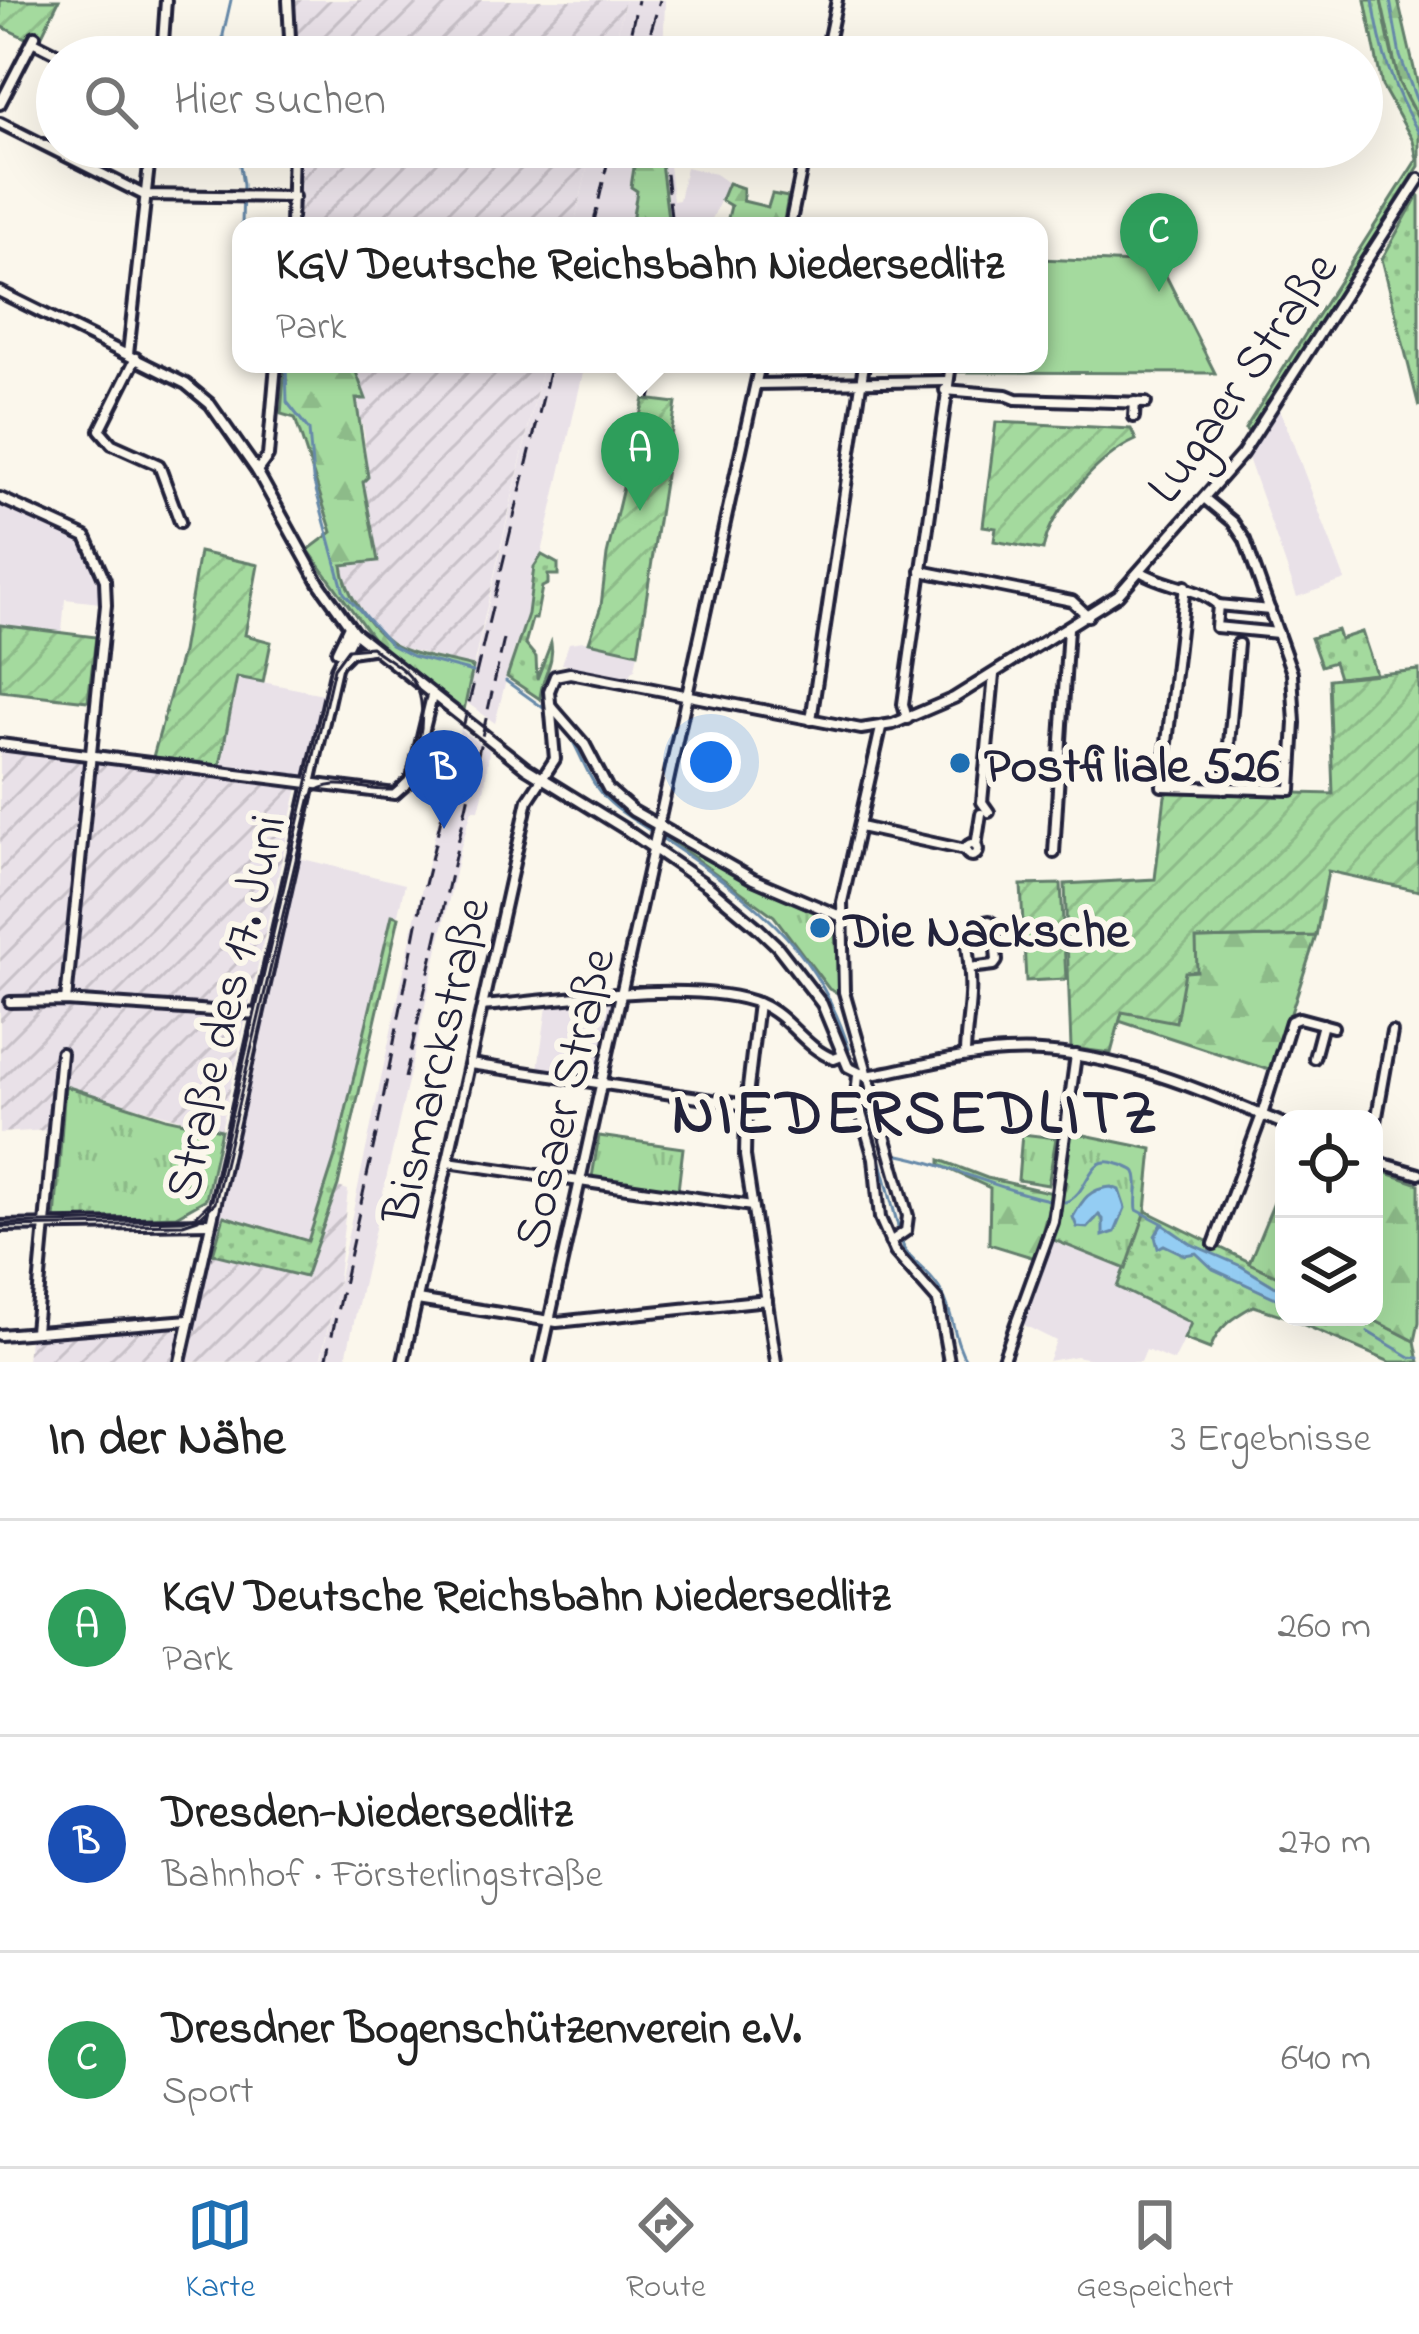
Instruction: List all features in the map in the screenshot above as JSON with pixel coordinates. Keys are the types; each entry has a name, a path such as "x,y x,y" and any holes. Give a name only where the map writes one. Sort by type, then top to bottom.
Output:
{"street":[{"path":"163,36 166,0"},
{"path":"288,0 290,36"},
{"path":"829,36 837,0"},
{"path":"0,104 36,40"},
{"path":"0,123 36,141"},
{"path":"90,168 144,195 294,197"},
{"path":"148,168 132,356 100,430 112,444 159,465 180,522"},
{"path":"292,217 293,168"},
{"path":"792,217 802,168"},
{"name":"Lugaer Straße","path":"880,728 994,675 1118,595 1242,454 1417,186"},
{"path":"0,292 187,384 203,397 257,471 319,583 372,650 542,777 654,845 708,886 777,946 822,1004 842,1057 862,1076"},
{"path":"257,471 268,456 276,373"},
{"name":"Sosaer Straße","path":"540,1362 758,373"},
{"path":"811,720 863,373"},
{"path":"907,719 903,704 949,373"},
{"path":"756,383 946,386 1016,399 1140,402 1134,418"},
{"path":"0,497 86,537 98,559 106,592 66,1001"},
{"path":"1185,586 1162,786 1291,790 1292,673 1240,531 1204,498"},
{"path":"921,571 1072,601 1088,616"},
{"path":"1140,571 1206,594 1218,605 1270,610"},
{"path":"1218,605 1216,627 1239,636 1278,633"},
{"path":"1054,853 1069,628"},
{"name":"Straße des 17. Juni","path":"180,1362 342,636 352,629"},
{"path":"1225,789 1239,636"},
{"path":"336,668 350,652 372,650"},
{"path":"841,916 753,879 633,811 608,789 571,724 549,706 552,681 565,673 860,729 880,728 841,916 846,1001 862,1076 908,1216 908,1226 896,1238"},
{"path":"860,827 965,850 968,845 976,846 985,813 982,802 994,675"},
{"path":"0,744 395,794 412,779 432,696"},
{"name":"Bismarckstraße","path":"403,1362 529,800 555,759 549,706"},
{"path":"965,1056 964,1020 971,991 965,926 988,921 994,924 997,961 969,968"},
{"path":"483,1006 623,994 704,994 758,1003 818,1051 834,1059 842,1057"},
{"path":"10,1002 66,1001 258,1015"},
{"path":"758,1003 746,1105 746,1156 776,1362"},
{"path":"1214,1244 1291,1021 1299,1018 1328,1025 1314,1058"},
{"path":"1378,1110 1392,1032"},
{"path":"35,1331 61,1053"},
{"path":"862,1076 965,1056 1076,1055 1128,1065 1275,1120"},
{"path":"1002,1362 1053,1222 1076,1055"},
{"path":"470,1064 746,1105"},
{"path":"862,1076 856,1096 874,1158 880,1218 938,1301 950,1362"},
{"path":"448,1162 752,1206"},
{"path":"1383,1164 1419,1174"},
{"path":"0,1226 211,1222"},
{"path":"416,1300 549,1321 767,1300"},
{"path":"0,1334 189,1320"}],"shaded area":[{"path":"296,0 625,0 617,36 297,36"},
{"path":"625,0 665,0 664,36 617,36"},
{"path":"297,168 587,168 576,217 296,217"},
{"path":"587,168 632,168 631,187 637,191 633,217 576,217"},
{"path":"662,168 669,168 673,201 679,200 686,168 715,174 728,183 713,217 668,217"},
{"path":"356,373 541,373 473,667 393,645 345,584 341,565 377,560 363,481 368,476 364,432 355,398 365,398"},
{"path":"541,373 583,373 528,614 495,723 466,702"},
{"path":"1280,409 1345,580 1297,597 1248,458"},
{"path":"0,504 80,541 88,551 99,582 100,603 65,599 62,632 0,625"},
{"path":"584,641 638,653 635,669 628,677 562,664 569,643"},
{"path":"237,677 323,694 304,776 220,765"},
{"path":"460,729 489,750 485,786 460,850 345,1362 321,1362 417,909"},
{"path":"0,744 298,787 221,1130 53,1084 48,1130 0,1133"},
{"path":"299,858 405,884 334,1186 313,1241 220,1213"},
{"path":"612,1002 598,1075 538,1069 547,1007"},
{"path":"334,1186 348,1190 337,1287 320,1362 187,1362 220,1213 312,1241"},
{"path":"1049,1238 1126,1269 1118,1287 1192,1324 1174,1361 1146,1350 1141,1362 1076,1356 1048,1361 1056,1341 1018,1322"},
{"path":"172,1324 179,1333 172,1362 27,1362 29,1338"}],"green space":[{"path":"0,0 59,0 41,36 31,34 28,39 0,26"},
{"path":"1365,0 1381,0 1399,79 1419,115 1419,166 1249,432 1245,429 1417,159 1413,141 1383,88 1383,36 1372,36"},
{"path":"1381,0 1398,0 1419,90 1417,117 1399,83"},
{"path":"634,168 662,168 668,217 633,217 637,191 631,187"},
{"path":"728,183 743,188 743,201 768,207 772,194 788,197 785,217 728,217 731,206 721,200"},
{"path":"1419,196 1419,407 1382,259"},
{"path":"1048,259 1160,264 1215,373 1048,372"},
{"path":"284,373 356,373 366,399 356,399 368,477 363,482 378,561 342,565 344,576 359,608 391,643 473,667 464,710 379,647 308,550 332,532 295,418 281,414"},
{"path":"644,399 676,403 638,653 589,642 601,606 607,555"},
{"path":"996,422 1131,429 1136,440 1107,458 1079,486 1055,518 1043,550 994,541 996,528 983,526"},
{"path":"199,552 258,565 245,635 271,642 263,682 237,677 220,765 153,757 182,652"},
{"path":"542,555 558,564 558,575 548,575 548,584 542,587 525,644 536,657 537,679 551,643 540,699 507,677 528,614 534,567"},
{"path":"0,625 96,637 88,701 0,691"},
{"path":"1337,630 1340,639 1362,632 1376,674 1339,678 1334,662 1321,666 1311,638"},
{"path":"1419,670 1419,891 1328,871 1316,936 1196,939 1197,971 1185,972 1176,1022 1122,1012 1111,1053 1071,1048 1065,884 1155,879 1165,796 1171,790 1333,794 1329,679"},
{"path":"670,835 834,922 840,994 829,989 774,916 667,838"},
{"path":"1061,884 1066,979 1026,981 1021,885"},
{"path":"392,915 399,917 338,1185 305,1277 213,1254 224,1216 308,1241 335,1157"},
{"path":"1316,936 1272,1071 1119,1021 1122,1011 1185,972 1196,939"},
{"path":"65,1086 221,1130 206,1199 176,1216 55,1220"},
{"path":"1070,1132 1152,1149 1146,1211 1126,1269 1051,1239 1059,1217"},
{"path":"1022,1134 1056,1138 1048,1185 1018,1180"},
{"path":"599,1136 683,1148 678,1190 592,1177"},
{"path":"940,1160 987,1178 1053,1193 1035,1258 989,1244 990,1188 940,1165"},
{"path":"1383,1172 1419,1184 1415,1341 1383,1325"},
{"path":"1275,1200 1275,1275 1249,1263"},
{"path":"1146,1211 1275,1275 1275,1313 1253,1306 1227,1323 1210,1349 1184,1339 1191,1323 1117,1287"},
{"path":"1383,1325 1415,1341 1419,1362 1390,1362 1307,1326"}],"water":[{"path":"1111,1187 1119,1190 1125,1208 1115,1232 1103,1236 1099,1215 1087,1228 1077,1227 1073,1217 1084,1200"},
{"path":"1162,1224 1275,1287 1275,1298 1213,1269 1196,1253 1185,1255 1164,1245 1158,1248 1155,1236"}],"waterway":[{"path":"223,36 231,0"},
{"path":"1373,0 1379,36"},
{"path":"1390,0 1400,56 1419,107"},
{"path":"1383,49 1419,133"},
{"path":"240,168 242,217"},
{"path":"286,373 287,402 309,430 313,479 344,593 391,645 412,656 473,672"},
{"path":"506,681 549,712"},
{"path":"556,719 602,795 652,832"},
{"path":"660,837 776,925 818,979 849,1049"},
{"path":"863,1094 904,1249 943,1295 967,1362"},
{"path":"895,1154 1049,1200"},
{"path":"1065,1202 1080,1191 1094,1168 1107,1162 1118,1164 1135,1172 1137,1210 1164,1224"},
{"path":"1368,1332 1419,1358"}],"tram line":[{"path":"0,1224 183,1220 196,1216 212,1200 334,668 348,649 371,647 415,684 422,709 419,740 408,770 392,790 338,785 311,796 215,1203 198,1219 183,1224 0,1227"}],"railway":[{"path":"630,36 638,0"},
{"path":"649,36 660,0"},
{"path":"595,217 606,168"},
{"path":"665,168 671,217"},
{"path":"326,1362 423,893 549,373"},
{"path":"650,399 656,373"},
{"path":"405,1078 504,639"}],"place":[{"name":"Dresdner Bogenschützenverein e.V.","path":"1159,292"},
{"name":"KGV Deutsche Reichsbahn Niedersedlitz","path":"640,511"},
{"name":"Postfiliale 526","path":"960,763"},
{"name":"Dresden-Niedersedlitz","path":"444,829"},
{"name":"Die Nacksche","path":"820,928"}],"district":[{"name":"NIEDERSEDLITZ","path":"916,1110"}]}
